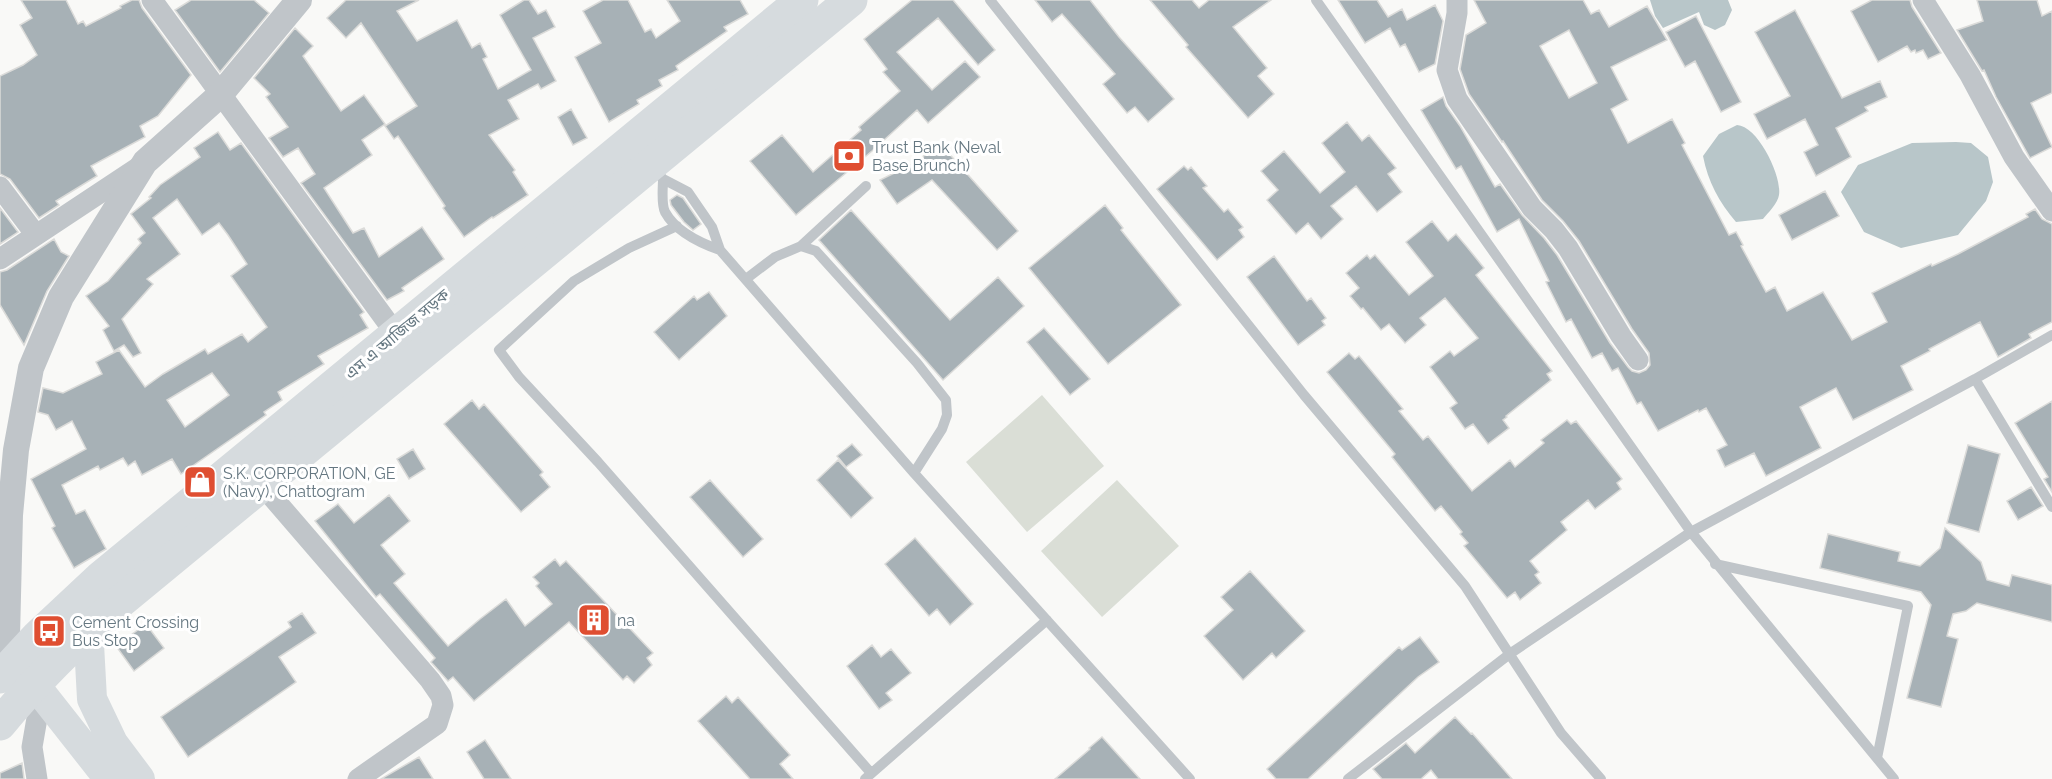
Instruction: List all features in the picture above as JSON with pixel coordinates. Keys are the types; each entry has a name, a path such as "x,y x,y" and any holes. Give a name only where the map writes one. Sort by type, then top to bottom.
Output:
{"main road":[{"name":"এম এ আজিজ সড়ক","path":"0,738 56,677 121,615 268,492 647,160 802,0"},
{"path":"0,695 47,644 96,597 819,0"},
{"path":"0,724 61,657 109,611 851,0"},
{"name":"এম এ আজিজ সড়ক","path":"8,669 38,636 100,578 396,334 647,160 867,0"},
{"path":"89,644 92,699 113,743 140,779"},
{"path":"8,669 41,694 109,779"}],"street":[{"path":"152,0 396,334"},
{"path":"0,259 146,162 220,95 299,0"},
{"path":"1457,0 1457,13 1447,70 1457,99 1532,208 1568,248 1638,360"},
{"path":"1923,0 1970,75 2014,157 2052,210"},
{"path":"8,669 5,509 31,369 61,297 146,162"},
{"path":"0,187 36,235"},
{"path":"268,492 430,680 441,696 443,705 437,724 358,779"},
{"path":"37,779 32,747 41,694"}],"lane":[{"path":"990,0 1304,394 1465,586 1511,653 1561,733 1601,779"},
{"path":"1316,0 1691,532 1894,779"},
{"path":"647,160 664,211 677,226 700,243 720,250"},
{"path":"647,160 688,192 712,227 720,250 914,473 1190,779"},
{"path":"746,279 776,256 801,246 866,186"},
{"path":"677,226 629,248 574,281 499,350 519,377 598,462 868,776 1047,620"},
{"path":"801,246 816,251 839,275 917,363 946,400 947,415 942,429 914,473"},
{"path":"1348,779 1511,653 1691,532 2052,335"},
{"path":"1975,379 2052,507"},
{"path":"1715,564 1908,606 1877,758"}],"shaded area":[{"path":"1650,0 1728,0 1732,10 1725,25 1715,30 1704,25 1699,12 1663,28 1655,16"},
{"path":"1737,125 1753,134 1767,153 1777,176 1779,195 1763,219 1736,222 1715,191 1705,165 1703,156 1719,134"},
{"path":"1912,143 1971,143 1988,157 1993,182 1986,201 1958,235 1901,248 1864,232 1841,192 1858,165"},
{"path":"1042,395 1104,466 1027,532 966,462"},
{"path":"1117,480 1179,546 1102,617 1041,551"}],"building":[{"path":"21,0 66,0 78,24 83,21 86,26 132,0 139,0 142,8 191,75 158,116 140,126 145,137 91,166 97,176 56,201 59,205 39,218 10,179 0,174 0,76 37,55 20,25 32,18"},
{"path":"191,0 254,0 269,13 220,72 175,10"},
{"path":"346,0 419,0 397,11 417,41 457,20 472,48 480,43 487,57 483,59 498,89 531,70 500,15 524,0 529,0 538,14 546,10 555,27 533,38 556,81 541,89 538,84 508,100 519,119 489,135 515,170 513,172 528,195 464,237 398,136 394,139 385,126 417,106 361,23 346,38 327,18"},
{"path":"603,0 628,0 645,32 651,29 656,38 680,21 667,0 740,0 748,14 724,27 727,31 676,66 678,70 659,80 662,86 637,100 639,104 609,122 575,57 601,43 583,11"},
{"path":"912,0 953,0 995,50 978,65 938,18 897,52 932,90 965,61 980,77 928,123 917,110 796,215 750,161 782,135 813,172 861,130 859,127 900,91 883,72 887,69 864,39"},
{"path":"1035,0 1090,0 1119,37 1174,99 1148,122 1135,107 1127,113 1103,84 1115,74 1062,14 1052,22"},
{"path":"1150,0 1192,0 1199,8 1209,0 1271,0 1233,27 1267,68 1258,76 1274,94 1248,118 1186,47 1188,45"},
{"path":"1338,0 1377,0 1388,17 1402,9 1407,20 1435,5 1443,21 1435,64 1419,72 1405,44 1400,47 1390,28 1365,43"},
{"path":"1474,0 1583,0 1591,14 1599,10 1609,27 1647,6 1667,40 1611,67 1628,100 1611,109 1628,143 1672,119 1685,143 1682,145 1729,235 1736,232 1766,292 1775,287 1787,311 1823,292 1852,340 1887,322 1872,293 1931,264 1932,266 1958,254 2028,217 2026,214 2035,209 2042,219 2052,224 2052,322 2029,334 2031,338 1998,357 1980,322 1901,366 1913,390 1853,420 1836,388 1800,407 1821,448 1766,476 1754,453 1725,467 1717,450 1727,445 1706,408 1658,431 1641,402 1637,404 1618,368 1612,371 1602,353 1592,358 1571,319 1566,322 1519,219 1497,232 1461,166 1456,169 1421,110 1443,97 1446,106 1495,187 1500,184 1522,215 1557,255 1610,343 1632,371 1639,373 1646,370 1650,365 1649,353 1579,241 1542,200 1469,94 1460,69 1466,35 1486,23","holes":["1569,30 1597,83 1569,98 1540,46"]},
{"path":"1872,0 1910,0 1912,7 1941,53 1928,59 1923,50 1916,53 1915,50 1911,52 1907,46 1878,62 1851,11"},
{"path":"1977,0 2037,0 2042,16 2052,11 2052,93 2031,103 2052,147 2030,158 1996,97 1984,70 1982,71 1957,30 1983,21"},
{"path":"1795,10 1842,98 1880,81 1887,97 1865,107 1868,111 1836,128 1851,157 1816,176 1804,152 1818,145 1805,119 1767,139 1754,114 1790,96 1755,32"},
{"path":"1696,16 1741,102 1721,112 1695,61 1685,67 1666,32"},
{"path":"295,28 313,46 303,56 341,111 364,95 385,124 362,140 372,155 324,188 353,233 364,228 379,257 422,227 444,259 402,288 404,291 387,300 301,183 315,174 298,148 283,157 269,138 288,127 266,97 270,94 254,78"},
{"path":"571,109 587,138 573,145 558,117"},
{"path":"1347,122 1362,141 1369,135 1396,168 1388,174 1402,192 1377,212 1356,186 1331,206 1343,219 1321,239 1308,223 1296,234 1267,200 1278,190 1261,171 1284,151 1320,193 1345,172 1322,143"},
{"path":"218,132 230,150 241,143 364,312 360,315 368,328 318,356 324,364 278,392 282,400 264,412 266,415 181,474 172,459 142,475 135,461 128,466 123,458 100,470 98,466 62,485 76,514 85,510 106,549 74,568 52,528 55,526 31,479 86,449 72,421 56,430 48,415 38,412 43,388 63,393 102,374 96,362 119,350 145,387 205,349 208,354 242,334 248,342 267,327 231,276 247,264 228,235 219,223 202,235 177,199 153,218 180,254 147,279 153,284 122,319 141,353 133,357 124,345 114,351 103,330 109,326 86,296 108,281 141,243 138,239 145,233 131,214 151,198 149,197 160,185 200,157 194,148","holes":["212,373 229,395 185,427 167,400"]},
{"path":"925,148 944,148 1018,231 997,250 932,180 897,204 880,180 923,159"},
{"path":"1184,166 1188,170 1191,167 1207,186 1203,188 1224,212 1228,209 1243,227 1239,230 1244,237 1217,260 1157,189"},
{"path":"1825,191 1839,216 1792,240 1779,215"},
{"path":"677,195 683,198 701,224 693,230 671,205 670,200"},
{"path":"1105,205 1123,228 1121,230 1181,305 1108,364 1029,268"},
{"path":"0,208 18,232 0,244"},
{"path":"851,210 950,320 998,277 1024,306 943,380 819,240"},
{"path":"1432,221 1448,241 1456,234 1484,268 1476,275 1552,371 1547,374 1551,380 1506,416 1503,420 1509,428 1488,444 1473,424 1465,429 1450,408 1457,403 1430,367 1450,351 1454,356 1478,338 1445,298 1420,318 1426,325 1405,343 1389,324 1381,330 1350,296 1359,288 1346,273 1367,255 1370,259 1375,255 1409,295 1433,276 1406,242"},
{"path":"54,239 61,252 69,256 47,291 24,345 0,305 0,272 7,270"},
{"path":"1274,256 1307,301 1311,298 1326,318 1322,321 1325,325 1298,345 1247,277"},
{"path":"709,292 727,316 679,360 654,332 694,296 697,300"},
{"path":"1044,328 1090,379 1070,395 1027,342"},
{"path":"1349,353 1355,359 1359,356 1403,409 1399,411 1423,440 1428,436 1472,491 1510,460 1515,467 1544,443 1541,440 1567,420 1571,424 1576,421 1622,479 1617,483 1621,489 1595,509 1588,500 1561,522 1567,530 1530,561 1539,572 1535,575 1541,583 1520,600 1515,592 1507,598 1464,546 1468,543 1460,534 1462,532 1441,506 1435,511 1392,457 1395,454 1327,372"},
{"path":"472,400 479,409 484,404 543,472 540,475 550,487 521,512 444,424"},
{"path":"2052,401 2052,492 2044,479 2048,477 2015,423"},
{"path":"852,444 862,455 846,467 837,456"},
{"path":"1968,445 2000,454 1979,532 1947,523"},
{"path":"413,449 425,469 409,479 397,459"},
{"path":"838,460 873,498 851,518 817,480"},
{"path":"710,480 763,539 743,557 690,497"},
{"path":"2031,487 2043,506 2018,520 2007,501"},
{"path":"389,495 410,521 381,545 405,574 394,583 448,646 506,599 525,626 552,604 536,586 539,583 533,577 555,559 560,566 566,561 653,653 647,658 652,665 634,683 627,676 623,680 569,622 474,701 453,677 448,681 431,662 435,658 380,594 376,597 315,521 338,504 354,523"},
{"path":"1945,528 1981,562 1987,580 2009,586 2012,575 2052,585 2052,622 1977,603 1966,611 1953,614 1947,636 1958,639 1941,707 1907,698 1931,605 1921,592 1820,568 1828,534 1900,552 1898,561 1920,566 1940,548"},
{"path":"915,538 973,604 950,625 937,609 929,616 885,564"},
{"path":"1250,571 1305,631 1276,658 1272,653 1243,680 1204,636 1233,610 1221,597"},
{"path":"302,613 316,633 279,657 296,682 188,757 161,717 291,627 288,622"},
{"path":"146,624 164,648 134,671 116,646"},
{"path":"1420,637 1439,662 1418,677 1308,779 1276,779 1267,769 1399,647 1402,650"},
{"path":"872,645 881,657 891,649 911,673 886,693 892,700 879,709 847,666"},
{"path":"726,696 732,703 738,697 790,755 780,764 793,779 750,779 698,721"},
{"path":"1455,717 1512,779 1438,779 1431,770 1421,779 1382,779 1373,769 1406,743 1415,753"},
{"path":"1102,737 1140,779 1055,779 1090,749"},
{"path":"485,740 511,779 484,779 467,752"},
{"path":"419,757 433,779 381,779"},
{"path":"22,763 24,779 0,779 0,773"}],"place":[{"name":"Trust Bank (Neval Base Brunch)","path":"849,156"},
{"name":"S.K. CORPORATION, GE (Navy), Chattogram","path":"200,482"},
{"name":"na","path":"594,620"},
{"name":"Cement Crossing Bus Stop","path":"49,631"}]}
